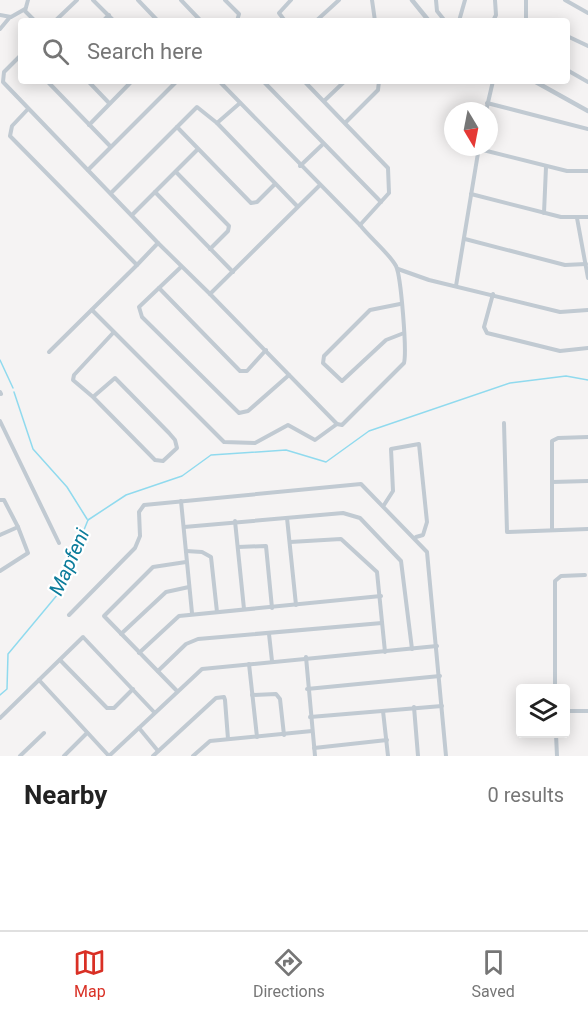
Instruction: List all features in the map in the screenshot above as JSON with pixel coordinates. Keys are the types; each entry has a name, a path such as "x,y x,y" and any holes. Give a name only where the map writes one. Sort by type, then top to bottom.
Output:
{"street":[{"path":"0,29 11,17 25,9 28,0"},
{"path":"58,18 77,0"},
{"path":"93,0 112,18"},
{"path":"138,0 155,18"},
{"path":"181,0 197,18"},
{"path":"225,0 239,14 238,18"},
{"path":"283,18 279,13 291,0"},
{"path":"319,18 339,0"},
{"path":"372,0 375,18"},
{"path":"412,0 427,18"},
{"path":"436,0 437,11 443,18"},
{"path":"460,18 465,0"},
{"path":"494,18 495,0"},
{"path":"526,0 527,18"},
{"path":"565,0 588,13"},
{"path":"25,9 32,18"},
{"path":"0,15 11,17"},
{"path":"106,18 109,15"},
{"path":"570,37 588,46"},
{"path":"18,58 4,72 2,80 181,267 337,424"},
{"path":"570,72 588,82"},
{"path":"50,84 110,146"},
{"path":"91,84 109,103"},
{"path":"89,125 128,84"},
{"path":"88,170 173,84"},
{"path":"92,310 224,442 255,443 288,425 315,440 337,424 345,424 404,363 404,333 398,269 387,253 378,247 360,225 319,186 223,84"},
{"path":"265,84 322,145 381,202"},
{"path":"307,84 388,168 390,190 360,225"},
{"path":"324,101 342,84"},
{"path":"346,122 378,90 379,84"},
{"path":"487,102 492,84"},
{"path":"539,84 588,111"},
{"path":"217,123 240,103"},
{"path":"498,106 588,129"},
{"path":"111,193 197,107 217,123 297,206"},
{"path":"28,109 12,126 10,136 136,265"},
{"path":"177,127 251,203 257,202 275,184"},
{"path":"300,166 322,145"},
{"path":"132,215 197,150"},
{"path":"498,153 546,167 572,172 588,171"},
{"path":"456,286 478,156"},
{"path":"543,213 546,167"},
{"path":"176,172 229,226 228,231 210,249"},
{"path":"210,294 319,186"},
{"path":"155,192 233,272"},
{"path":"471,194 543,213 578,218 588,217"},
{"path":"578,218 588,278"},
{"path":"465,239 566,265 586,264"},
{"path":"49,352 158,243"},
{"path":"181,267 140,307 140,314 239,413 248,411 289,375"},
{"path":"398,269 560,312 588,310"},
{"path":"159,288 240,371 247,371 266,350"},
{"path":"493,294 484,327 487,333 560,351 588,348"},
{"path":"400,304 370,310 324,356 323,363 340,380 345,380 386,339 404,333"},
{"path":"93,396 115,378 169,433 175,440 177,448 163,461 156,460 72,377 114,333"},
{"path":"0,421 59,543"},
{"path":"504,423 507,532 588,529"},
{"path":"552,530 552,441 558,438 588,437"},
{"path":"384,505 393,491 391,449 419,444 427,522 423,535 416,537"},
{"path":"552,482 588,481"},
{"path":"69,615 135,549 140,536 140,508 149,504 357,483 364,485 416,537 429,557 446,756"},
{"path":"0,500 4,500 28,553 0,571"},
{"path":"181,501 192,613"},
{"path":"184,527 351,513 360,518 391,550 403,567 412,649"},
{"path":"287,518 296,605"},
{"path":"235,521 244,609"},
{"path":"0,535 18,527"},
{"path":"290,542 341,539 376,572 381,596 385,652"},
{"path":"238,547 266,546 273,608"},
{"path":"186,551 202,552 211,557 217,612"},
{"path":"177,691 104,616 153,567 186,562"},
{"path":"555,684 555,581 561,576 585,575"},
{"path":"121,634 162,594 189,587"},
{"path":"139,653 175,618 192,613 273,608 381,596"},
{"path":"158,671 192,640 382,623"},
{"path":"268,634 272,661"},
{"path":"0,718 83,637 154,712"},
{"path":"39,680 109,756 202,669 306,657 437,646"},
{"path":"306,657 307,689 315,756"},
{"path":"60,660 107,708 114,708 133,689"},
{"path":"249,664 257,738"},
{"path":"307,689 440,676"},
{"path":"252,695 276,694 280,699 284,735"},
{"path":"153,756 216,698 224,697 225,700 228,739"},
{"path":"310,717 442,706"},
{"path":"414,707 418,756"},
{"path":"383,711 388,756"},
{"path":"570,711 588,711"},
{"path":"139,728 158,751"},
{"path":"193,756 210,741 312,731"},
{"path":"20,756 44,733"},
{"path":"64,756 87,733"},
{"path":"556,738 557,756"},
{"path":"314,748 387,740"}],"waterway":[{"path":"0,360 13,388"},
{"path":"88,520 126,495 182,476 211,455 286,450 326,462 369,431 510,383 566,376 588,380"},
{"path":"14,392 33,449 67,487 87,519"},
{"name":"Mapfeni","path":"0,695 7,689 8,654 58,594 88,520"}]}
